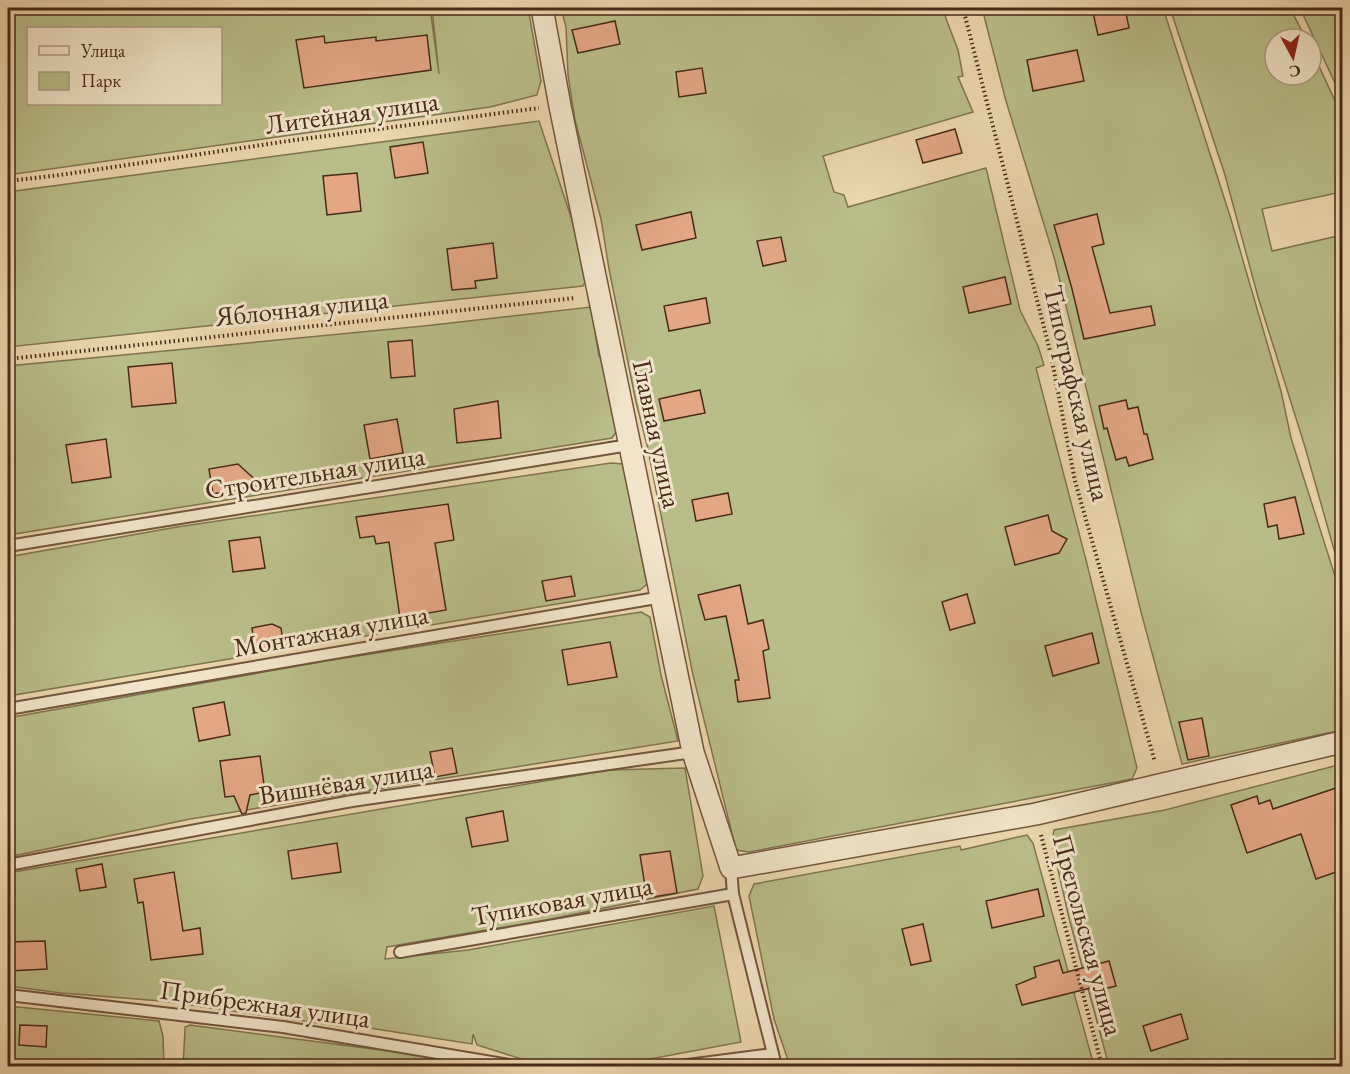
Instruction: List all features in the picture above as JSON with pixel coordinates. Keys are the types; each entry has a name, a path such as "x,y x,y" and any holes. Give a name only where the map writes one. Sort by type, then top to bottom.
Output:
{"street":[{"name":"Главная улица","path":"542,8 560,106 693,752 730,868"},
{"path":"730,868 1036,814 1342,742"}],"lane":[{"name":"Строительная улица","path":"8,546 629,445"},
{"name":"Монтажная улица","path":"8,709 662,597"},
{"name":"Вишнёвая улица","path":"8,865 352,801 693,752"},
{"path":"730,868 733,894 776,1066"},
{"name":"Тупиковая улица","path":"400,952 733,894"},
{"name":"Прибрежная улица","path":"8,995 283,1027 515,1066"},
{"path":"680,1066 773,1054"}],"path":[{"name":"Типографская улица","path":"963,8 1051,355 1075,481 1161,786"},
{"name":"Литейная улица","path":"8,181 60,176 295,140 560,106"},
{"name":"Яблочная улица","path":"8,359 600,295"},
{"name":"Прегольская улица","path":"1036,814 1102,1066"}],"green space":[{"path":"8,8 430,8 439,74 432,8 528,8 541,81 537,95 490,107 8,175"},
{"path":"561,8 942,8 958,50 963,76 958,77 973,112 823,156 834,192 844,195 848,207 986,168 1020,310 1038,346 1044,365 1036,368 1137,768 1132,779 749,852 736,850 693,675 609,269 601,219 575,120 568,75 566,27"},
{"path":"982,8 1163,8 1230,216 1281,391 1291,438 1342,598 1342,730 1182,764 1141,612 1054,257 1006,101"},
{"path":"1170,8 1290,8 1300,27 1263,27 1263,87 1323,87 1323,75 1342,116 1342,192 1262,209 1272,251 1342,235 1342,578 1305,447 1258,297 1225,175"},
{"path":"1300,8 1342,8 1342,98 1323,57 1323,27 1309,27"},
{"path":"539,121 572,220 585,282 583,286 8,347 8,192"},
{"path":"591,307 616,432 612,438 8,535 8,366 424,326"},
{"path":"611,463 623,464 647,584 640,590 8,696 8,557 177,527"},
{"path":"641,612 650,617 661,675 678,741 190,819 8,857 8,718 325,661"},
{"path":"1342,764 1342,1066 1109,1066 1069,918 1052,843 1054,830 1165,810"},
{"path":"685,768 703,876 698,889 546,920 387,947 385,959 468,950 714,906 741,1042 613,1066 544,1066 477,1045 473,1034 472,1044 363,1027 347,1025 346,1027 161,1001 8,986 8,873 609,770"},
{"path":"1027,835 1033,843 1094,1066 790,1066 774,1019 749,896 754,884 960,846 961,850"},
{"path":"8,1006 159,1021 163,1036 164,1066 8,1066"},
{"path":"190,1025 434,1057 480,1066 183,1066 185,1027"}],"building":[{"path":"1092,8 1125,8 1129,28 1098,35"},
{"path":"615,21 620,44 578,53 572,30"},
{"path":"427,35 431,70 304,88 296,40 324,36 325,43 376,37 376,41"},
{"path":"1077,50 1084,81 1033,91 1027,60"},
{"path":"702,68 706,93 679,97 676,72"},
{"path":"955,129 962,153 923,163 916,140"},
{"path":"423,142 428,173 395,178 390,147"},
{"path":"357,173 361,211 327,215 323,176"},
{"path":"691,212 696,238 642,250 636,225"},
{"path":"1097,214 1104,244 1092,247 1110,313 1151,306 1155,325 1084,339 1054,225"},
{"path":"781,237 786,261 763,266 757,241"},
{"path":"493,243 497,278 475,281 476,288 452,290 447,249"},
{"path":"1005,277 1011,304 969,313 963,287"},
{"path":"706,298 710,323 669,331 664,306"},
{"path":"412,340 415,376 391,378 388,342"},
{"path":"172,363 176,403 132,407 128,367"},
{"path":"700,390 705,413 664,421 659,399"},
{"path":"1126,400 1128,409 1138,407 1153,459 1129,466 1126,457 1116,460 1107,428 1104,429 1099,406"},
{"path":"498,401 501,438 457,443 454,409"},
{"path":"397,419 403,453 370,459 364,425"},
{"path":"106,439 111,477 72,483 66,445"},
{"path":"238,464 261,485 213,494 209,469"},
{"path":"728,493 732,514 696,521 692,500"},
{"path":"1295,497 1304,534 1279,539 1277,525 1268,527 1264,504"},
{"path":"448,504 454,540 435,543 446,610 400,618 389,542 376,544 374,536 360,538 356,517"},
{"path":"1048,515 1052,531 1067,539 1059,553 1015,565 1005,527"},
{"path":"260,537 265,568 233,572 229,541"},
{"path":"571,576 575,596 546,601 542,581"},
{"path":"740,585 748,624 763,620 769,649 763,651 770,698 738,702 735,680 739,680 726,616 705,620 698,595"},
{"path":"967,594 975,623 950,630 942,602"},
{"path":"272,624 281,628 284,648 256,653 252,628"},
{"path":"1092,633 1099,663 1053,676 1045,646"},
{"path":"610,642 617,677 568,685 562,650"},
{"path":"224,702 230,735 199,741 193,708"},
{"path":"1202,718 1209,756 1188,760 1179,722"},
{"path":"452,748 457,773 435,777 430,752"},
{"path":"260,756 265,792 250,795 246,813 242,814 234,796 225,797 220,761"},
{"path":"1336,788 1342,807 1342,870 1316,879 1301,834 1247,853 1231,805 1257,796 1259,804 1270,800 1273,809"},
{"path":"503,811 508,841 472,847 466,818"},
{"path":"337,843 341,872 292,879 288,851"},
{"path":"670,851 677,893 647,898 640,855"},
{"path":"102,864 106,887 80,891 76,869"},
{"path":"174,872 183,931 200,928 203,954 151,960 143,902 138,903 134,879"},
{"path":"1038,889 1044,916 992,928 986,901"},
{"path":"923,924 931,961 911,965 902,929"},
{"path":"45,941 47,969 8,971 8,942"},
{"path":"1059,960 1063,973 1109,961 1116,986 1096,991 1095,987 1022,1005 1016,985 1036,977 1034,967"},
{"path":"1181,1014 1188,1039 1151,1051 1143,1026"},
{"path":"20,1025 47,1026 46,1047 19,1045"}]}
